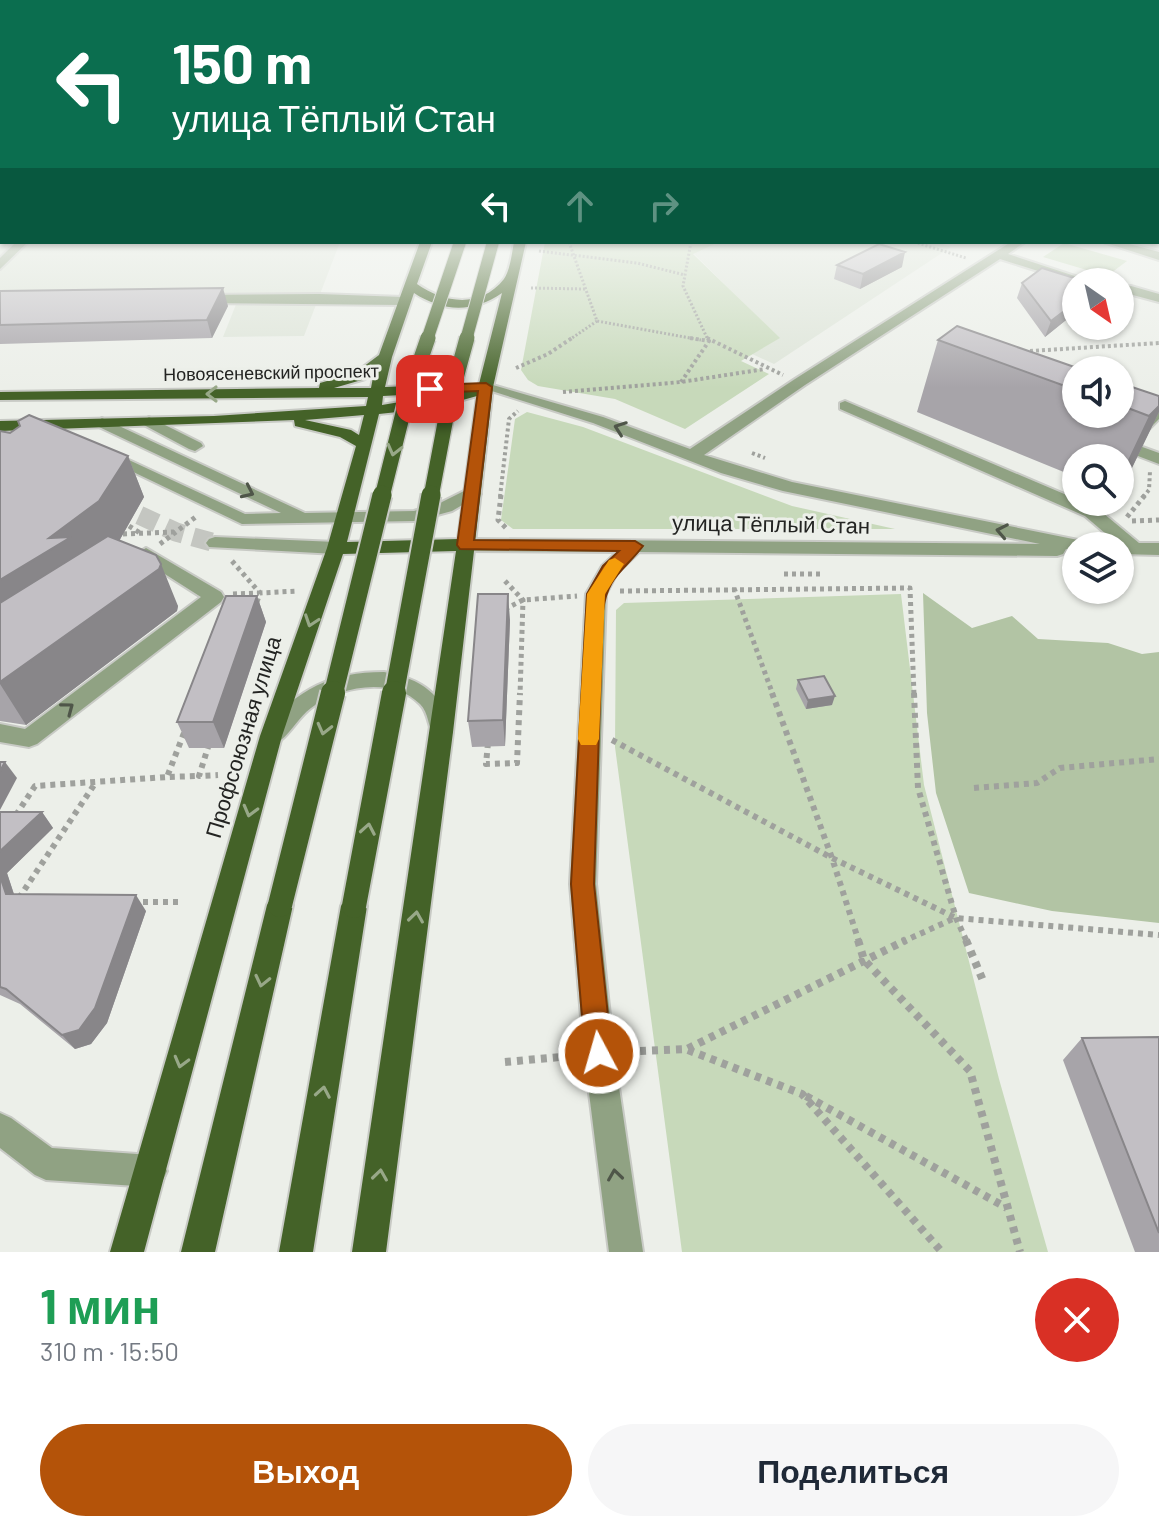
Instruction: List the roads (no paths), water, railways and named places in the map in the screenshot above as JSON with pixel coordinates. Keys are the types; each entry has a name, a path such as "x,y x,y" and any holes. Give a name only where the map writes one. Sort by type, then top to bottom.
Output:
{"main road":[{"name":"Профсоюзная улица","path":"127,1252 326,547 344,517 385,357 414,271"},
{"path":"198,1252 280,905 405,405 450,271"},
{"path":"296,1252 354,906 444,422 485,271"},
{"path":"369,1252 442,732 486,387 514,271"},
{"path":"409,284 427,298 445,305 467,305 485,300 513,277"},
{"path":"290,393 360,376 385,357"},
{"name":"Новоясеневский проспект","path":"0,396 377,392 486,387"},
{"name":"Новоясеневский проспект","path":"7,426 253,419 373,410 463,398 486,387"},
{"path":"253,419 323,426 364,444"},
{"path":"326,547 465,545"}],"street":[{"path":"693,455 972,271"},
{"path":"1134,291 1159,298"},
{"path":"191,300 319,298 403,301"},
{"path":"486,387 598,420 789,487 1062,545"},
{"path":"845,406 1091,512 1110,532"},
{"path":"1155,457 1123,445 1159,410"},
{"path":"149,422 195,446"},
{"path":"102,423 304,518"},
{"path":"7,426 69,440"},
{"path":"93,449 242,519 415,516 446,507 472,494"},
{"path":"215,543 326,547"},
{"path":"0,733 29,738 214,597 144,544 120,572"},
{"name":"улица Тёплый Стан","path":"465,545 1062,548"},
{"path":"626,1252 599,1053 583,884 596,594 609,570 635,546"},
{"path":"1134,550 1159,549"},
{"path":"271,736 306,700 328,688 356,681 385,680 409,685 427,698 437,712 442,732"},
{"path":"0,1129 46,1164 151,1171"}],"tunnel":[{"path":"113,503 176,532 215,543"}]}
